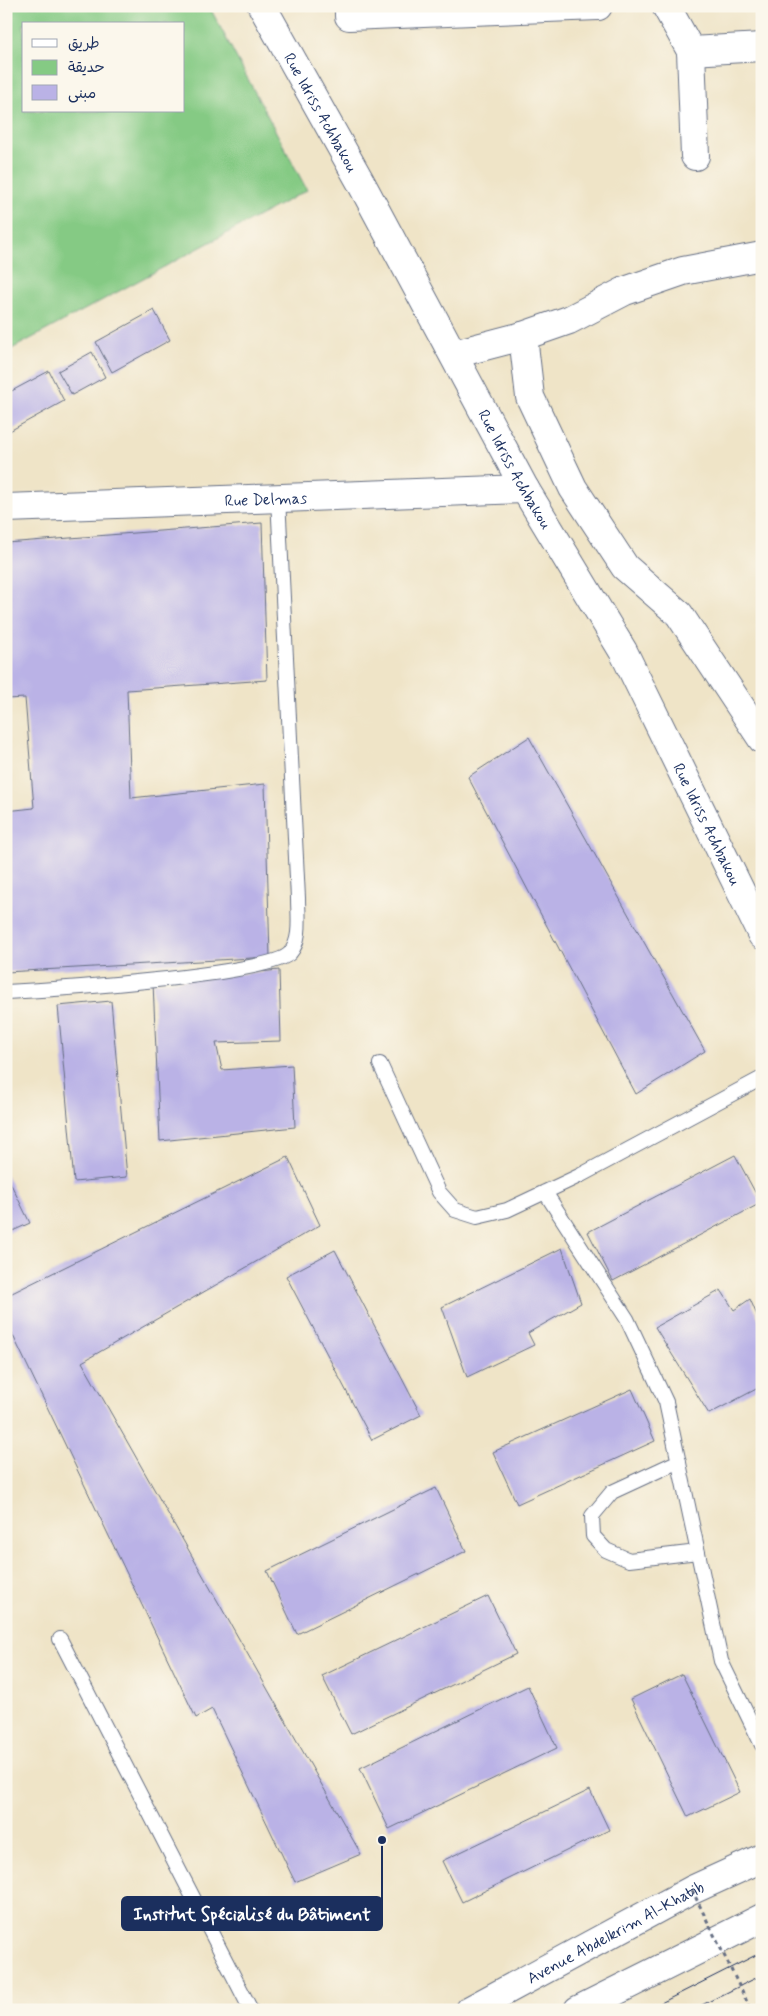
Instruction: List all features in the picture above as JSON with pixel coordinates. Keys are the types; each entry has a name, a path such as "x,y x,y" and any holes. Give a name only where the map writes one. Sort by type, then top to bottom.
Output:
{"main road":[{"name":"Rue Idriss Achbakou","path":"262,6 454,354 525,489 623,651 762,935"},
{"path":"349,6 349,16 598,6"},
{"path":"666,6 691,51 695,156"},
{"path":"691,51 762,47"},
{"path":"454,354 523,336 569,320 625,291 683,270 762,256"},
{"path":"523,336 530,397 574,488 625,567 679,614 762,739"},
{"name":"Rue Delmas","path":"6,508 525,489"},
{"name":"Avenue Abdelkrim Al-Khatib","path":"470,2010 692,1890 762,1858"},
{"path":"578,2010 762,1918"}],"lane":[{"path":"6,992 110,986 264,965 289,955 297,943 298,898 278,498"},
{"path":"380,1064 439,1192 455,1210 477,1217 508,1210 581,1175 762,1078"},
{"path":"545,1192 627,1319 666,1402 721,1661 762,1744"},
{"path":"679,1461 612,1492 592,1516 593,1536 606,1550 628,1560 698,1552"},
{"path":"60,1639 251,2010"}],"path":[{"path":"692,1890 751,2010"}],"green space":[{"path":"6,6 209,6 307,190 6,352"}],"building":[{"path":"154,310 170,340 112,372 96,342"},
{"path":"92,352 105,377 72,395 58,371"},
{"path":"49,371 64,401 6,433 6,394"},
{"path":"262,523 267,680 127,690 131,798 265,784 270,957 6,972 6,811 34,808 25,698 6,699 6,543"},
{"path":"529,737 705,1051 636,1094 468,777"},
{"path":"279,970 281,1041 216,1043 222,1070 292,1065 295,1127 160,1141 153,983"},
{"path":"111,1001 127,1177 74,1182 58,1006"},
{"path":"735,1155 761,1203 613,1281 588,1232"},
{"path":"288,1157 320,1225 82,1362 361,1854 295,1882 212,1709 196,1718 6,1321 6,1296"},
{"path":"6,1174 30,1223 6,1234"},
{"path":"562,1248 581,1303 528,1333 534,1345 467,1377 442,1307"},
{"path":"335,1250 421,1415 372,1440 286,1276"},
{"path":"721,1290 734,1310 750,1299 760,1322 762,1321 762,1386 709,1414 655,1327"},
{"path":"632,1389 655,1441 517,1504 493,1452"},
{"path":"436,1488 466,1551 297,1634 267,1571"},
{"path":"488,1596 516,1654 351,1734 322,1676"},
{"path":"682,1674 740,1792 688,1817 631,1699"},
{"path":"528,1686 557,1748 389,1829 360,1768"},
{"path":"590,1790 609,1830 462,1902 442,1861"}],"tram line":[{"path":"647,2010 762,1952"},
{"path":"692,2010 762,1975"}],"place":[{"name":"Institut Spécialisé du Bâtiment","path":"382,1840"}]}
